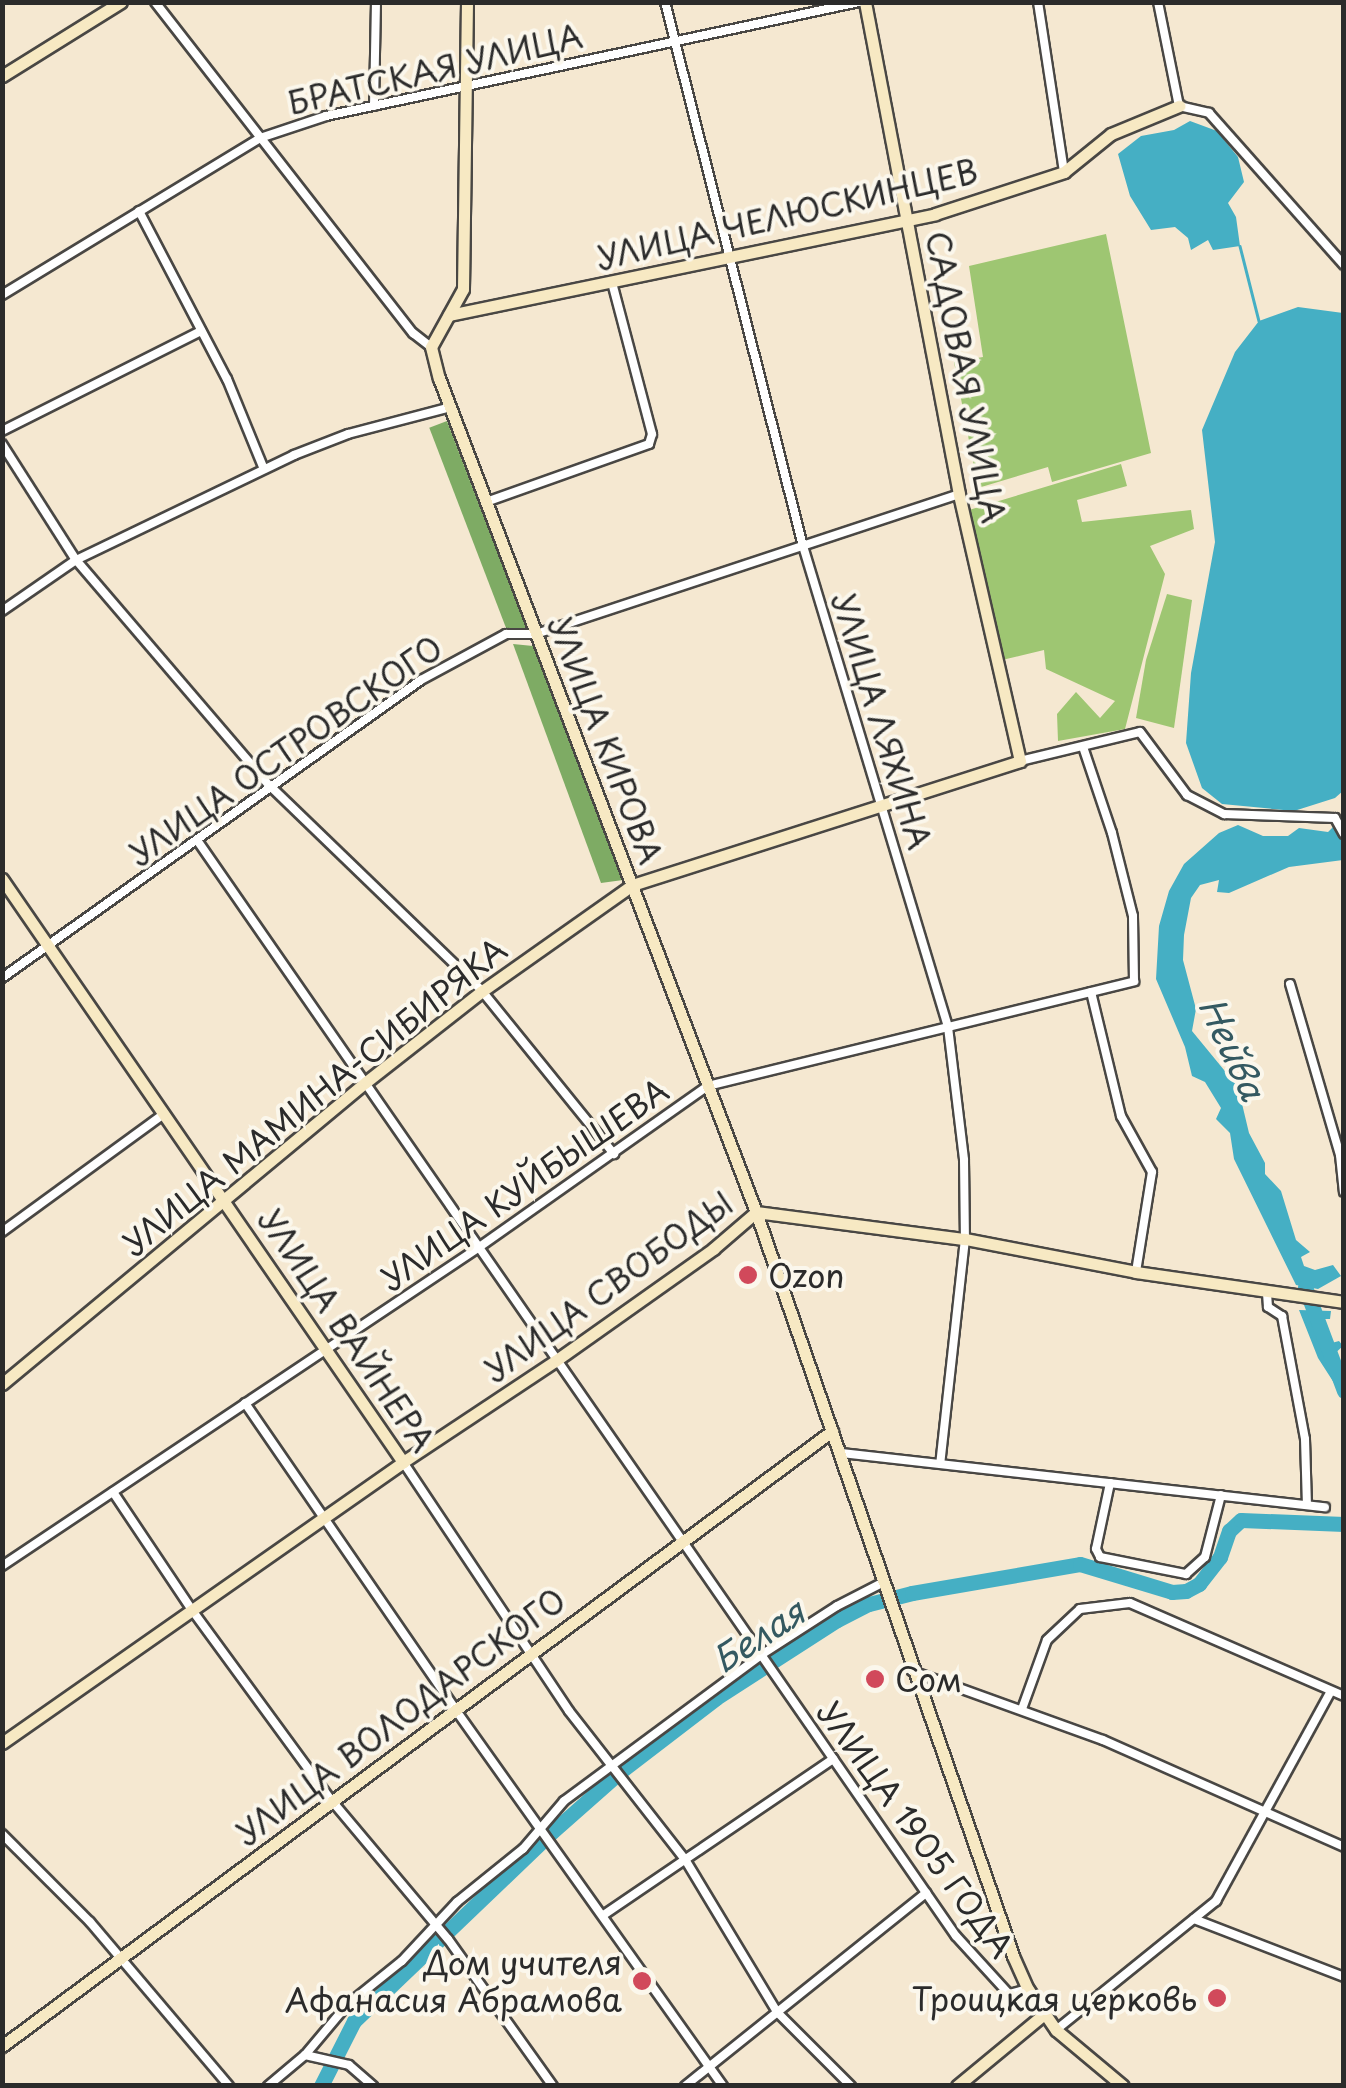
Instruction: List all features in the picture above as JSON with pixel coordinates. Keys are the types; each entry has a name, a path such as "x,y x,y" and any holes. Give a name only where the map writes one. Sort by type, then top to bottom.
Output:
{"main road":[{"path":"2,76 121,2"},
{"path":"431,347 463,289 469,84 467,2"},
{"name":"САДОВАЯ УЛИЦА","path":"862,2 959,494 1020,761"},
{"name":"УЛИЦА ЧЕЛЮСКИНЦЕВ","path":"449,314 612,283 730,255 829,239 906,217 936,214 1064,172 1111,134 1179,106"},
{"name":"УЛИЦА КИРОВА","path":"431,347 486,502 756,1212 842,1453 912,1670"},
{"name":"УЛИЦА МАМИНА-СИБИРЯКА","path":"2,1384 366,1082 482,992 632,885 1020,761"},
{"name":"УЛИЦА ВАЙНЕРА","path":"2,879 403,1462"},
{"name":"УЛИЦА СВОБОДЫ","path":"2,1743 403,1462 555,1361 713,1248 756,1212 965,1239 1136,1272 1340,1302"},
{"name":"УЛИЦА ВОЛОДАРСКОГО","path":"2,2046 120,1962 681,1539 832,1431"},
{"path":"912,1670 1028,1989 1056,2030 1124,2086"},
{"path":"957,2086 1044,2014"}],"street":[{"name":"УЛИЦА КИРОВА","path":"155,2 414,333 431,347"},
{"path":"374,106 376,2"},
{"name":"УЛИЦА ЛЯХИНА","path":"665,2 803,546 948,1027 964,1160 965,1239 940,1464"},
{"name":"БРАТСКАЯ УЛИЦА","path":"2,296 260,138 469,84 862,2"},
{"path":"1038,2 1064,172"},
{"path":"1158,2 1179,106 1209,114 1344,264"},
{"path":"138,211 227,379 264,469"},
{"path":"486,502 649,444 652,434 612,283"},
{"path":"2,431 201,330"},
{"path":"2,612 76,560 264,469 348,434 451,407"},
{"path":"2,444 76,560 270,786 482,992 614,1154"},
{"name":"УЛИЦА ОСТРОВСКОГО","path":"2,978 420,680 506,634 536,634 959,494"},
{"name":"УЛИЦА МАМИНА-СИБИРЯКА","path":"1020,761 1140,732 1187,795 1224,814 1335,818"},
{"name":"УЛИЦА КУЙБЫШЕВА","path":"2,1566 478,1248 708,1086 1134,981 1133,916 1112,832 1083,748"},
{"path":"1344,806 1335,818 1344,834"},
{"path":"198,840 761,1655"},
{"path":"1290,984 1342,1154 1344,1192"},
{"path":"1090,992 1120,1116 1152,1172 1136,1272"},
{"path":"2,1232 164,1114"},
{"path":"1273,1294 1268,1307 1282,1316 1305,1440 1307,1505"},
{"path":"246,1403 455,1709 605,1914 723,2086"},
{"path":"842,1453 1326,1507"},
{"name":"УЛИЦА ВАЙНЕРА","path":"403,1462 530,1652 686,1861"},
{"path":"1110,1483 1096,1549 1100,1557 1186,1574 1204,1557 1222,1496"},
{"path":"113,1492 192,1610 332,1801 448,1939 553,2086"},
{"path":"268,2086 305,2055 347,2005 402,1961 435,1924 522,1848 540,1824 612,1763 761,1655 837,1606 884,1582"},
{"path":"1022,1709 1047,1640 1080,1609 1130,1603 1344,1696"},
{"name":"УЛИЦА 1905 ГОДА","path":"761,1655 956,1936 1009,1994 1028,1989"},
{"path":"912,1670 1103,1740 1344,1847"},
{"path":"1056,2030 1216,1901 1331,1691"},
{"path":"605,1914 833,1760"},
{"path":"2,1834 90,1922 229,2086"},
{"path":"686,1861 777,2012 850,2086"},
{"path":"685,2086 926,1893"},
{"path":"1194,1919 1344,1976"},
{"path":"305,2055 349,2064 373,2086"}],"green space":[{"path":"1106,234 1151,453 1052,482 1048,467 978,488 954,362 983,357 969,266"},
{"path":"447,421 526,627 508,634 429,428"},
{"path":"1121,464 1127,486 1077,500 1082,522 1191,510 1194,529 1150,546 1165,574 1125,729 1058,741 1057,714 1076,692 1100,718 1115,701 1046,669 1044,650 1002,660 969,510"},
{"path":"1167,594 1192,600 1174,728 1136,718 1146,660"},
{"path":"513,644 533,646 623,880 601,883"}],"water":[{"path":"1190,121 1217,131 1238,157 1244,182 1228,203 1236,217 1240,246 1213,250 1208,240 1191,250 1188,238 1175,227 1151,230 1130,196 1118,154 1141,136 1174,130"},
{"path":"1298,307 1343,313 1344,790 1335,798 1294,811 1222,804 1202,788 1186,743 1191,673 1215,542 1202,430 1235,352 1259,321"},
{"path":"1238,825 1263,836 1288,836 1299,828 1328,832 1335,825 1343,842 1343,860 1289,867 1229,893 1217,892 1219,880 1200,885 1191,898 1184,935 1183,960 1196,1009 1192,1031 1238,1087 1249,1133 1265,1163 1265,1174 1281,1191 1296,1240 1310,1252 1301,1257 1304,1266 1315,1270 1333,1265 1341,1276 1318,1289 1296,1285 1234,1159 1230,1133 1216,1119 1221,1108 1205,1082 1192,1076 1185,1047 1156,979 1159,926 1169,891 1184,864 1219,833"},
{"path":"1299,1310 1331,1311 1330,1319 1319,1319 1328,1344 1339,1341 1343,1346 1332,1356 1341,1371 1342,1387 1336,1386 1318,1358"},
{"path":"1300,1517 1343,1520 1343,1529 1304,1528 1294,1522"}],"waterway":[{"path":"1240,246 1259,321"},
{"name":"Нейва","path":"1305,1287 1344,1391"},
{"name":"Белая","path":"321,2086 354,2021 552,1832 621,1771 716,1698 837,1620 869,1604 912,1593 1080,1564 1172,1592 1186,1591 1199,1584 1220,1557 1229,1531 1241,1520 1344,1524"}],"place":[{"name":"Ozon","path":"748,1275"},
{"name":"Сом","path":"875,1679"},
{"name":"Дом учителя Афанасия Абрамова","path":"642,1981"},
{"name":"Троицкая церковь","path":"1217,1998"}]}
